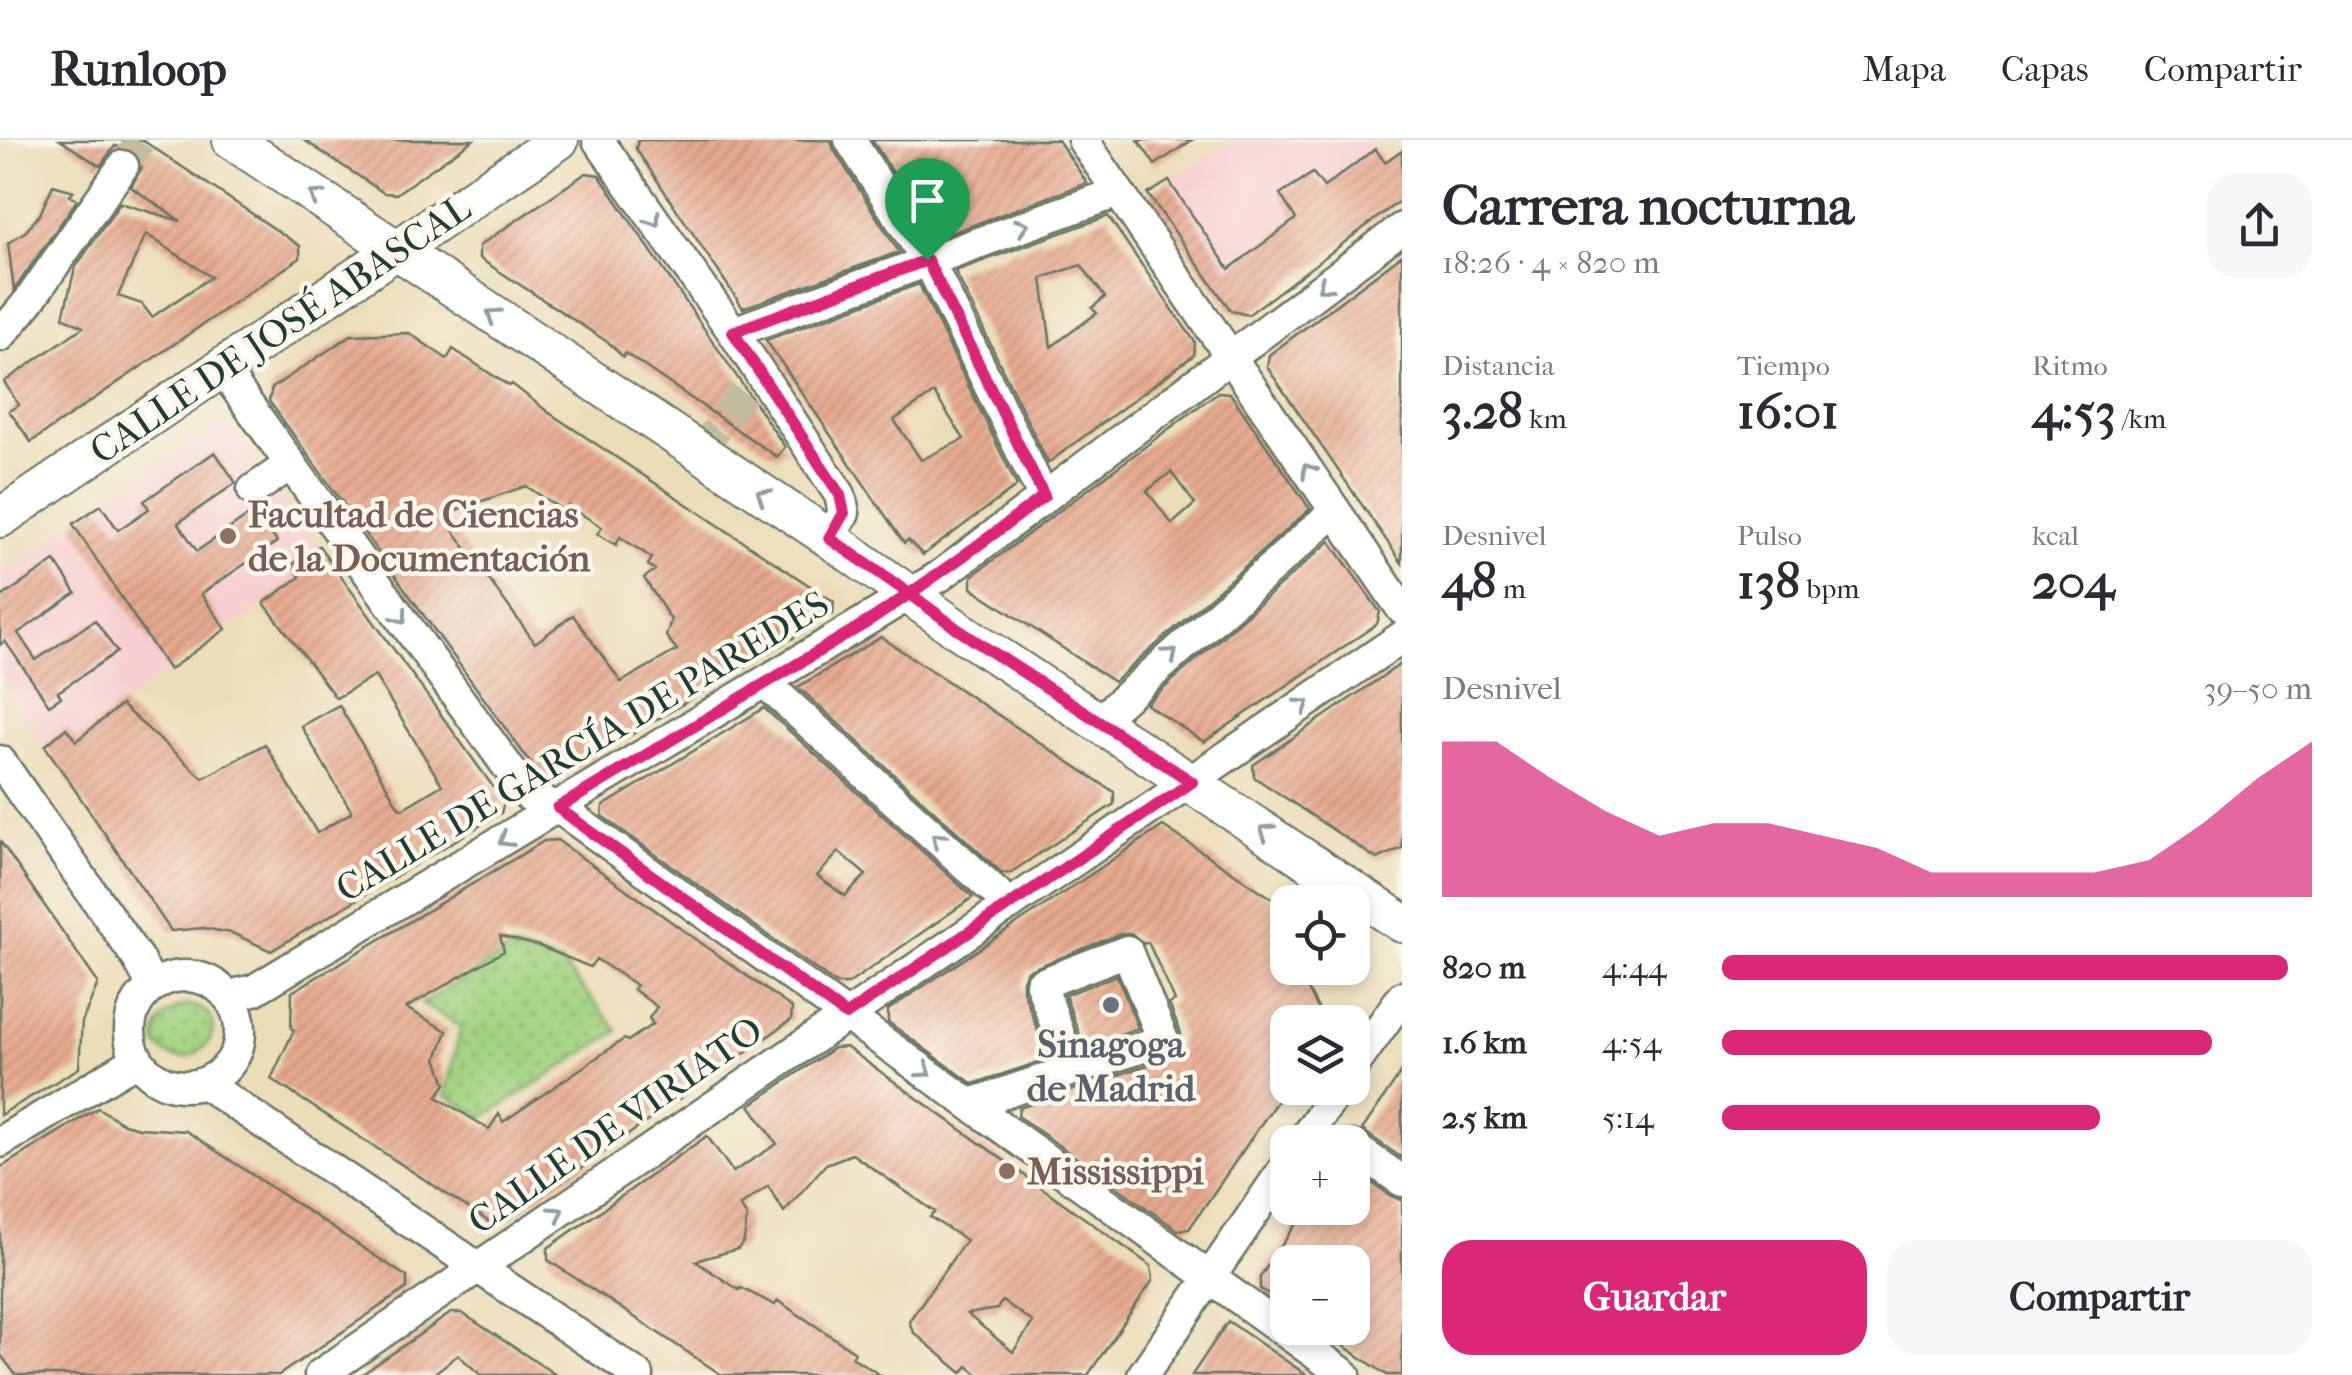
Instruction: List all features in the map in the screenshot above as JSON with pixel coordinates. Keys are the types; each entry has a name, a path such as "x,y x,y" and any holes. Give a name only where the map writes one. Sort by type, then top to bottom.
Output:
{"main road":[{"path":"232,140 1402,923"},
{"name":"CALLE DE JOSÉ ABASCAL","path":"0,518 559,140"}],"street":[{"path":"598,140 733,332 840,495 844,513 829,538"},
{"path":"850,140 927,260 1044,496"},
{"path":"1082,140 1402,609"},
{"path":"0,336 30,300 123,166"},
{"path":"733,332 1118,192"},
{"name":"CALLE DE GARCÍA DE PAREDES","path":"228,996 254,990 940,576 1402,228"},
{"path":"221,367 528,795 558,808 1345,1375"},
{"path":"253,490 291,464"},
{"path":"1100,720 1336,511"},
{"name":"CALLE DE VIRIATO","path":"320,1375 1402,637"},
{"path":"765,683 1010,905"},
{"path":"0,761 153,986"},
{"path":"971,1104 1164,1040 1127,952 1041,984 1072,1070"},
{"path":"187,976 205,979 228,996 240,1020 241,1039 222,1074 205,1084 185,1088 165,1084 148,1074 130,1039 131,1019 139,1000 153,986 169,978 187,976"},
{"path":"1370,1042 1402,997"},
{"path":"0,1142 138,1060"},
{"path":"205,1084 638,1375"},
{"path":"1370,1158 1402,1181"},
{"path":"1143,1375 1270,1189"}],"shaded area":[{"path":"1234,140 1369,140 1402,186 1402,199 1248,315 1231,311 1148,194"},
{"path":"219,425 231,427 327,558 141,690 54,760 0,679 0,574"}],"green space":[{"path":"513,949 561,963 618,1031 484,1117 445,1095 461,1027 422,1004"},
{"path":"189,1005 205,1012 212,1022 212,1034 195,1054 182,1058 169,1055 156,1043 160,1022 169,1013"}],"building":[{"path":"60,140 142,140 300,246 300,258 31,442 9,411 19,405 4,382 83,327 63,317 75,268 120,203 181,221 131,187 142,167 133,150 115,146 100,166","holes":["146,234 211,277 152,317 142,304 118,296"]},
{"path":"304,140 473,140 396,194 384,193"},
{"path":"638,140 831,140 899,252 743,308 636,149"},
{"path":"872,140 1058,140 1087,183 935,239"},
{"path":"1138,140 1192,140 1155,165"},
{"path":"1375,149 1385,162 1402,150 1402,199 1248,315 1231,311 1148,194 1169,181 1229,269 1296,219 1280,194 1313,173 1324,187"},
{"path":"586,173 599,175 785,447 777,457 479,258 479,246"},
{"path":"53,185 74,191 70,196 77,200 14,290 8,243 26,231 40,214"},
{"path":"1108,216 1195,342 1194,355 1048,463 955,271","holes":["1081,265 1105,297 1092,308 1097,313 1051,347 1042,278"]},
{"path":"1402,255 1402,563 1267,367 1269,355"},
{"path":"919,284 1017,486 923,555 908,540 904,543 766,340","holes":["934,393 964,439 921,460 894,420"]},
{"path":"409,333 447,359 453,349 509,386 512,384 548,412 834,602 833,614 554,781 542,779 269,401 272,388 351,335","holes":["526,486 564,511 568,506 602,527 597,534 616,545 620,537 652,558 648,565 655,570 644,578 671,620 666,636 677,650 621,682 573,615 535,643 442,515"]},
{"path":"1218,392 1230,393 1310,509 1114,682 972,588 972,576","holes":["1171,472 1195,504 1172,524 1147,491"]},
{"path":"215,452 236,483 178,523 197,551 255,511 277,542 201,594 226,629 169,670 73,524 101,505 118,530 149,509 144,501"},
{"path":"1330,541 1380,612 1377,624 1204,742 1146,704"},
{"path":"319,546 504,802 501,813 271,951 232,933 203,928 171,931 45,746 66,728 76,741 121,705 203,778 265,744 317,833 352,812 301,726 339,705 398,806 402,809 442,785 375,676 336,698 264,603 300,577 292,565"},
{"path":"55,561 76,593 18,633 36,660 95,620 117,652 58,692 61,697 49,705 5,641 0,645 0,598"},
{"path":"881,637 1114,792 1114,804 1010,873 1002,873 798,687"},
{"path":"1402,663 1402,848 1377,859 1254,777 1253,765"},
{"path":"764,708 973,897 848,984 836,984 602,816 603,806","holes":["839,852 866,875 845,896 817,876"]},
{"path":"1163,826 1270,897 1270,985 1306,985 1316,1005 1270,1005 1270,1105 1274,1105 1189,1229 1177,1230 1018,1116 1019,1108 1169,1058 1178,1051 1181,1034 1169,1004 1175,1001 1148,942 1144,944 1131,933 1120,934 1027,971 1023,990 1048,1059 973,1084 888,1022 888,1010"},
{"path":"557,840 792,1008 791,1020 503,1223 491,1223 271,1079 294,1030 292,992 544,841","holes":["500,936 539,946 590,967 596,959 636,985 633,989 657,1007 649,1018 653,1024 628,1041 624,1039 503,1122 499,1114 489,1129 437,1097 446,1084 437,1058 447,1031 406,1008 504,951"]},
{"path":"0,841 98,983 82,1022 79,1068 0,1115"},
{"name":"Sinagoga de Madrid","path":"1117,975 1138,1028 1084,1047 1065,995"},
{"path":"846,1047 1151,1266 1153,1280 1088,1375 979,1375 968,1366 962,1373 913,1332 909,1321 966,1240 930,1217 935,1212 852,1154 826,1164 784,1212 768,1186 740,1206 747,1216 744,1241 738,1249 695,1261 739,1290 775,1305 778,1301 855,1352 852,1357 880,1375 722,1375 548,1260 548,1248 707,1136 733,1172 777,1144 750,1105 834,1048","holes":["1002,1301 1033,1322 1013,1352 967,1314 997,1309"]},
{"path":"1402,1071 1402,1158 1370,1136 1370,1125 1365,1125"},
{"path":"98,1108 139,1128 186,1131 407,1277 407,1288 279,1375 16,1375 0,1354 0,1168"},
{"path":"1370,1181 1402,1200 1402,1375 1387,1375 1342,1345 1370,1345 1370,1245 1282,1245 1295,1225 1370,1225"},
{"path":"1270,1262 1270,1296 1260,1289 1260,1277"},
{"path":"451,1313 462,1313 556,1375 481,1375 458,1355 432,1375 361,1375"},
{"path":"1228,1321 1270,1350 1307,1375 1192,1375"}],"tunnel":[{"path":"123,166 142,140"},
{"path":"699,453 759,371"}],"place":[{"name":"Facultad de Ciencias de la Documentación","path":"228,536"},
{"name":"Sinagoga de Madrid","path":"1111,1005"},
{"name":"Mississippi","path":"1007,1171"}],"route":[{"path":"927,260 733,332 840,495 844,513 829,538 868,564 909,594 949,623 957,629 1192,782 846,1015 558,808 874,618 909,594 940,576 1044,496 927,260"}]}
